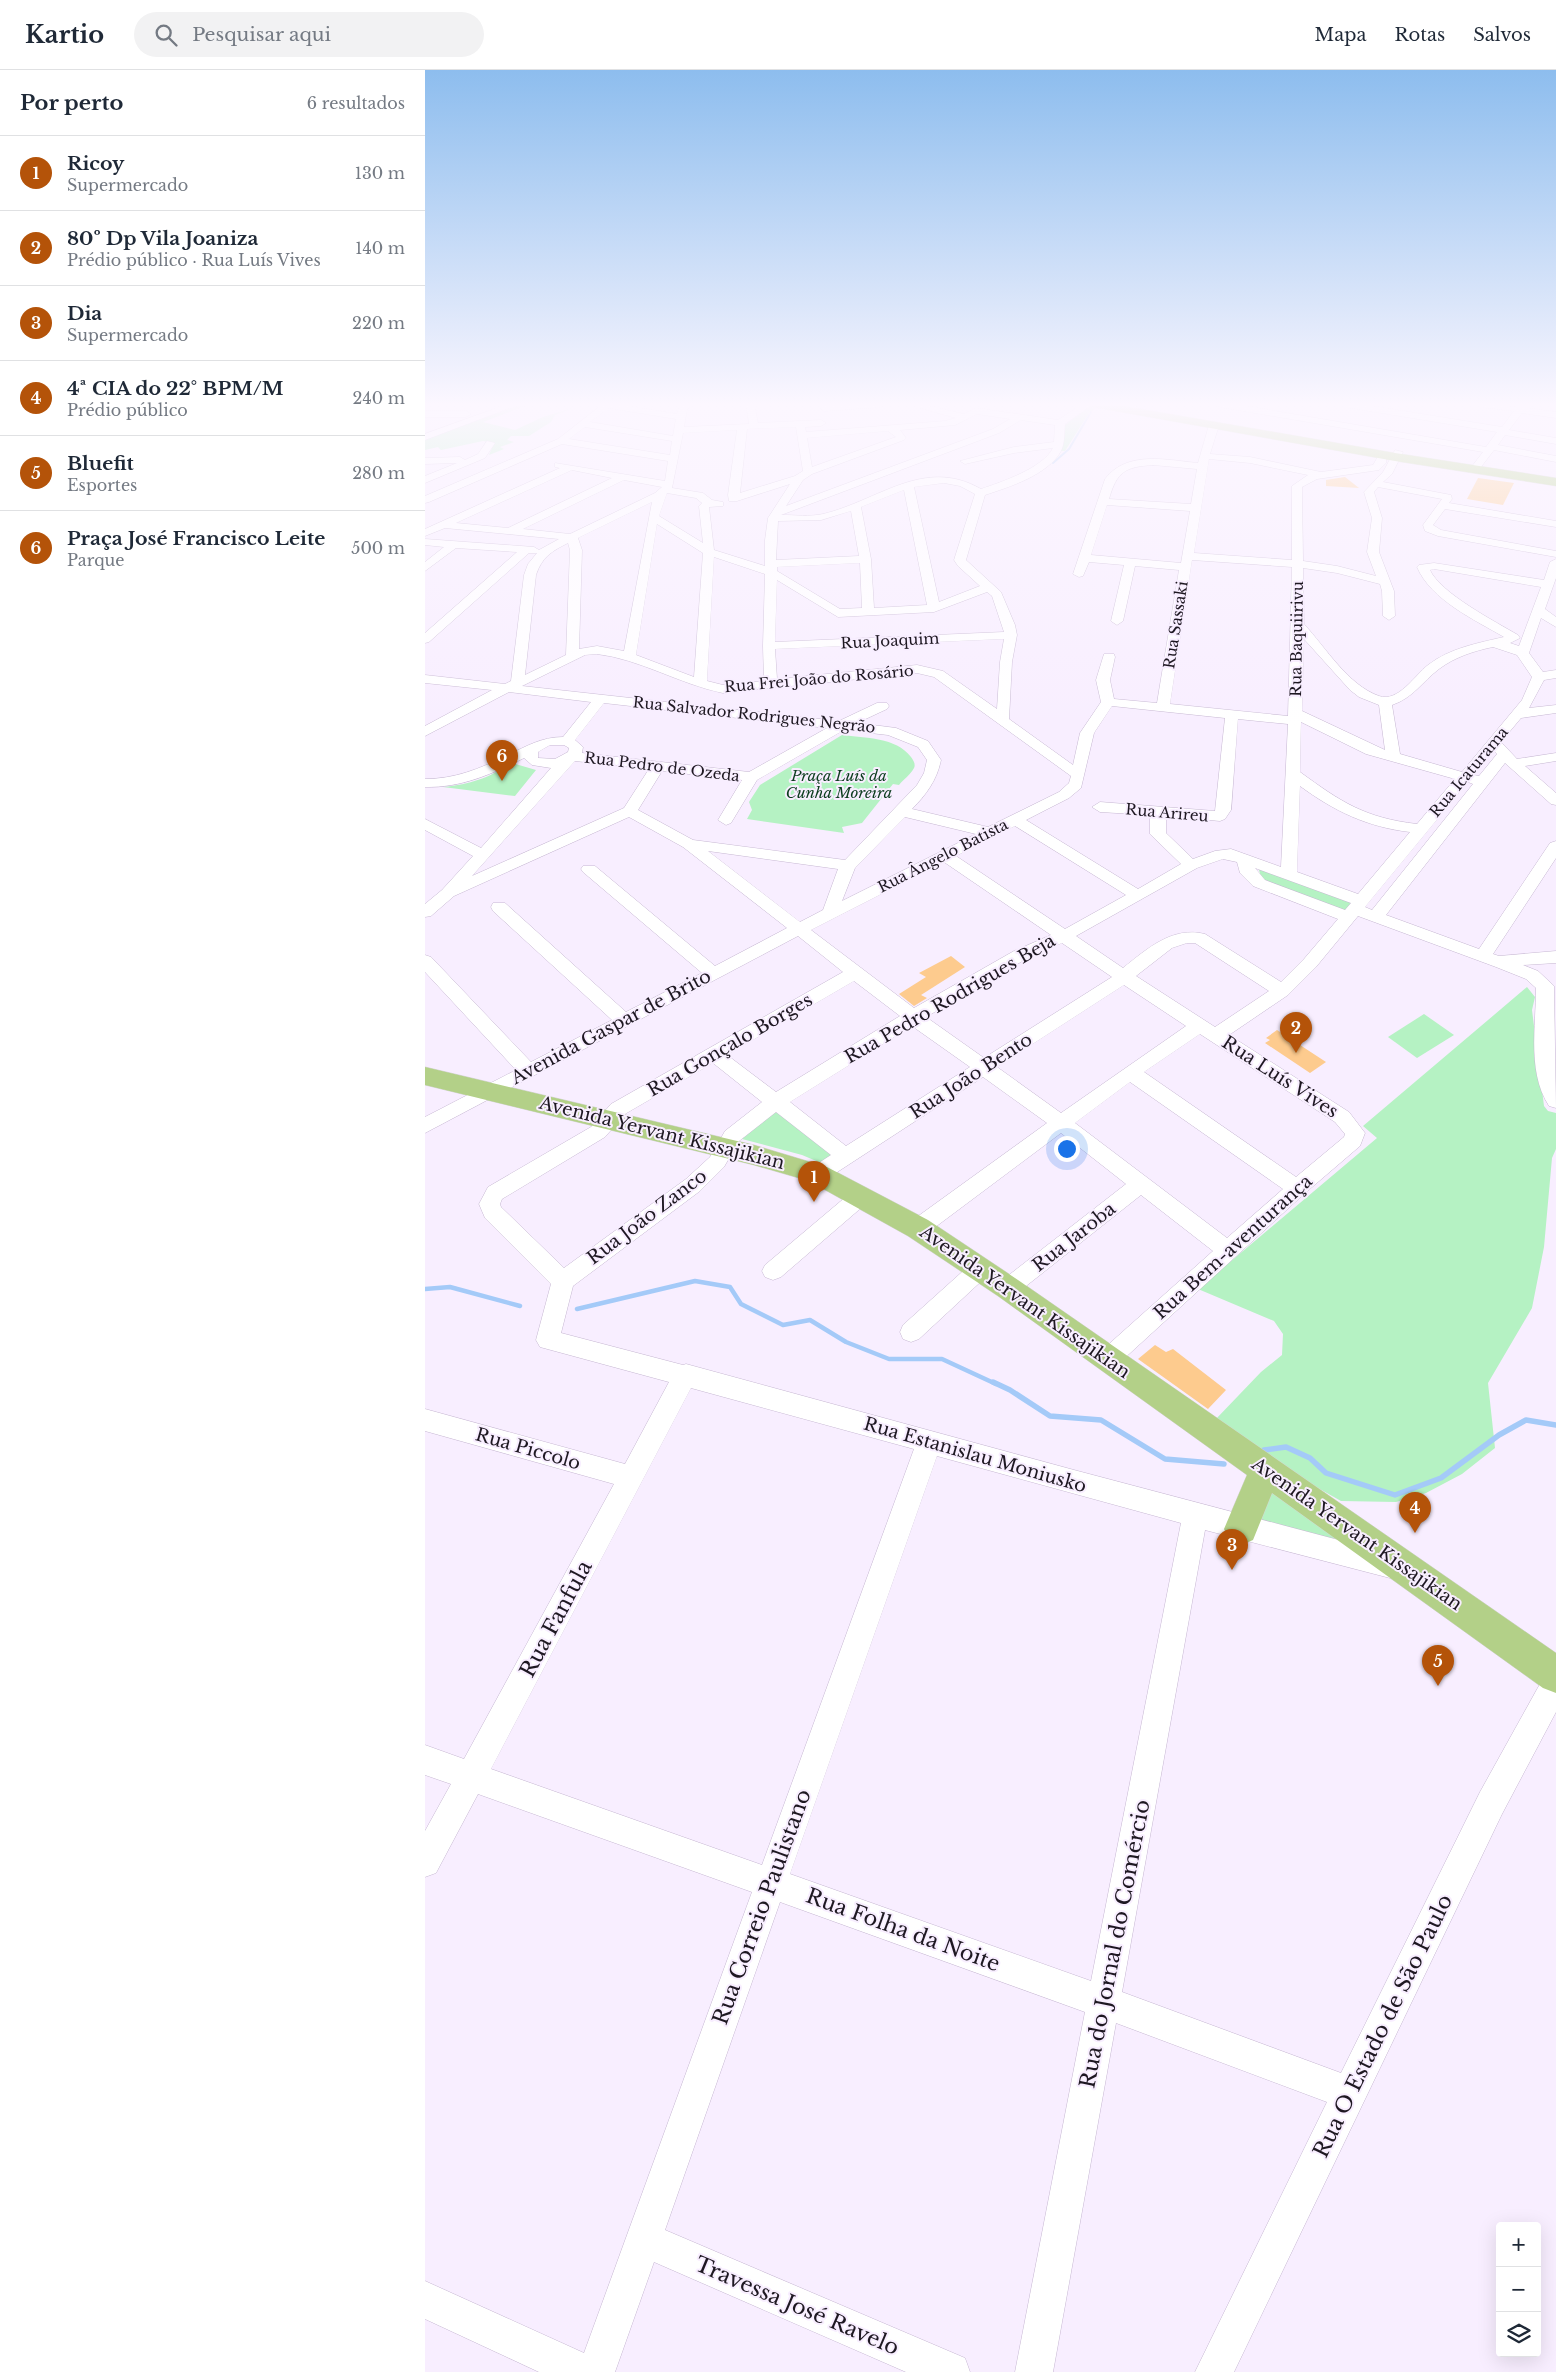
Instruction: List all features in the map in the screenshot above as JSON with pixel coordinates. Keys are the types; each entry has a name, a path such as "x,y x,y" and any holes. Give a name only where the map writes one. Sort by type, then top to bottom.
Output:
{"main road":[{"name":"Avenida Yervant Kissajikian","path":"425,1076 725,1148 818,1174 861,1196 918,1228 1008,1288 1556,1675"},
{"path":"1241,1529 1265,1471"}],"street":[{"path":"468,511 472,513"},
{"path":"425,533 475,511"},
{"path":"509,531 550,511"},
{"path":"425,542 525,551 545,550 623,511"},
{"path":"629,658 655,511"},
{"path":"700,684 709,552 705,511"},
{"path":"706,517 711,511"},
{"path":"771,684 769,646 770,540 775,516 778,511"},
{"path":"775,516 789,511"},
{"path":"775,516 821,517 837,511"},
{"path":"856,511 865,559 868,612"},
{"path":"913,511 934,608"},
{"path":"974,511 960,560 1000,599 1011,635 1006,662 1003,718"},
{"path":"1079,574 1100,511"},
{"name":"Rua Sassaki","path":"1163,707 1196,511"},
{"name":"Rua Baquiirivu","path":"1289,875 1298,625 1295,511"},
{"path":"1375,511 1377,518 1373,552 1390,599 1389,616"},
{"path":"1438,511 1428,524 1432,531 1448,536 1556,554"},
{"path":"1481,511 1556,524"},
{"path":"653,517 709,552 771,568 865,559"},
{"path":"445,525 572,537"},
{"path":"572,537 576,550 572,657"},
{"path":"425,568 454,544"},
{"path":"512,686 530,574 534,564 545,550"},
{"path":"425,639 525,551"},
{"path":"1085,558 1130,563 1187,562 1297,565 1341,569 1384,582"},
{"path":"1117,621 1130,563"},
{"path":"1521,638 1457,603 1431,580 1423,570 1425,566 1553,576 1539,611 1521,638 1523,652 1539,677 1556,674"},
{"path":"771,568 838,628 868,612 934,608 989,587"},
{"path":"771,588 791,584"},
{"path":"1539,611 1556,623"},
{"path":"1298,625 1359,690 1374,699 1385,702 1403,697 1431,667 1464,650 1521,638"},
{"name":"Rua Joaquim","path":"769,646 838,628 1011,635"},
{"path":"1493,643 1523,652"},
{"name":"Rua Frei João do Rosário","path":"425,732 512,686 572,657 593,650 629,658 700,684 723,689 903,669 923,670 938,674 1003,718 1078,775"},
{"path":"1109,657 1103,680 1109,702"},
{"name":"Rua Icaturama","path":"918,1228 1059,1122 1130,1072 1282,991 1310,963 1493,741 1518,714 1528,701 1539,677"},
{"name":"Rua Salvador Rodrigues Negrão","path":"425,679 512,686 842,725 891,731 911,737 923,744 931,752 934,760 932,774 848,866"},
{"path":"567,741 601,698"},
{"path":"1109,702 1231,714 1295,717 1354,744 1393,758 1481,782"},
{"path":"1078,775 1087,733 1109,702"},
{"path":"1385,702 1393,758"},
{"path":"726,820 751,777 842,725 882,706"},
{"path":"1518,714 1556,709"},
{"name":"Rua Arireu","path":"1100,806 1220,816 1223,810 1231,714"},
{"path":"425,783 455,782 501,763 537,757 549,741 567,741 576,747 549,781 448,893"},
{"path":"1493,741 1509,759 1556,800"},
{"path":"537,757 549,771 549,781"},
{"name":"Rua Pedro de Ozeda","path":"537,757 658,766 751,777"},
{"path":"1509,759 1556,757"},
{"name":"Rua Icaturama","path":"1375,917 1481,782 1509,759"},
{"path":"427,906 448,893 630,811 658,766"},
{"path":"1292,773 1338,807 1353,815 1389,826 1421,829"},
{"name":"Rua Ângelo Batista","path":"798,929 946,856 988,832 1073,789 1078,775"},
{"path":"630,811 689,844 913,1017 1059,1122 1139,1185 1228,1251"},
{"path":"900,811 988,832"},
{"path":"1158,812 1158,834 1191,865"},
{"path":"1015,819 1139,896"},
{"path":"425,824 483,855"},
{"path":"689,844 848,866 830,913"},
{"path":"1491,959 1556,846"},
{"name":"Rua Pedro Rodrigues Beja","path":"725,1148 732,1136 775,1102 913,1017 1021,955 1085,926 1191,865 1221,854 1231,854 1289,875 1354,909"},
{"name":"Rua Luís Vives","path":"946,856 1124,977 1342,1117 1355,1133"},
{"path":"1244,858 1248,873 1259,883 1354,909 1491,959 1532,975 1544,983 1547,1088 1556,1102"},
{"path":"589,869 713,973"},
{"path":"499,907 623,1020"},
{"name":"Avenida Gaspar de Brito","path":"425,1126 798,929"},
{"name":"Rua João Bento","path":"818,1174 1124,977 1165,945 1176,939 1193,936 1207,942 1282,991"},
{"path":"1491,959 1556,957"},
{"path":"425,961 527,1071"},
{"name":"Rua Gonçalo Borges","path":"563,1281 491,1212 491,1199 504,1186 598,1132 618,1110 856,972"},
{"path":"715,1055 846,1156"},
{"path":"1130,1072 1297,1188"},
{"name":"Rua Bem-aventurança","path":"1108,1359 1297,1188 1353,1141 1355,1133"},
{"name":"Rua João Zanco","path":"563,1281 693,1186 717,1162 725,1148"},
{"name":"Rua Jaroba","path":"1008,1288 1139,1185"},
{"path":"773,1271 861,1196"},
{"path":"911,1332 980,1269"},
{"name":"Rua Estanislau Moniusko","path":"563,1281 548,1340 686,1374 1241,1529 1403,1568"},
{"name":"Rua Fanfula","path":"425,1862 686,1374"},
{"name":"Rua Piccolo","path":"425,1420 632,1478"},
{"name":"Rua Correio Paulistano","path":"596,2372 929,1442"},
{"name":"Rua do Jornal do Comércio","path":"1034,2372 1195,1516"},
{"name":"Rua O Estado de São Paulo","path":"1214,2372 1491,1803 1556,1683"},
{"name":"Rua Folha da Noite","path":"425,1760 1104,2002 1351,2094"},
{"name":"Travessa José Ravelo","path":"643,2239 951,2372"},
{"path":"425,2300 582,2372"}],"green space":[{"name":"Praça Luís da Cunha Moreira","path":"842,735 889,742 905,750 911,757 914,768 899,785 893,784 862,823 842,827 844,833 747,819 752,810 749,802 760,785"},
{"path":"512,763 536,770 515,796 443,787 479,780"},
{"path":"1258,866 1355,901 1345,915 1296,897 1261,878"},
{"path":"1527,987 1535,997 1532,1010 1544,1106 1548,1111 1556,1113 1556,1149 1552,1158 1544,1247 1532,1308 1488,1383 1495,1448 1462,1474 1426,1493 1396,1502 1341,1501 1293,1474 1215,1420 1261,1372 1282,1355 1283,1334 1274,1321 1198,1289 1377,1138 1363,1126"},
{"path":"1424,1014 1454,1035 1417,1058 1388,1037"},
{"path":"776,1110 833,1154 821,1163 802,1155 742,1139"},
{"path":"1270,1487 1344,1542 1252,1525"}],"building":[{"path":"951,956 965,967 921,995 927,998 914,1006 899,994 926,977 919,973"},
{"path":"1277,1030 1326,1062 1310,1073 1265,1043 1270,1040 1266,1038"},
{"path":"1155,1345 1166,1352 1173,1349 1226,1390 1208,1409 1138,1359"}],"waterway":[{"path":"577,1309 695,1281 730,1287 741,1304 783,1325 810,1320 846,1342 889,1359 942,1359 996,1384"},
{"path":"425,1289 450,1287 520,1306"},
{"path":"993,1382 1010,1390 1050,1416 1101,1420 1165,1459 1224,1464"},
{"path":"1264,1450 1286,1447 1310,1458 1326,1473 1395,1495 1441,1478 1499,1435 1526,1420 1556,1425"}],"place":[{"name":"Praça José Francisco Leite","path":"502,781"},
{"name":"80º Dp Vila Joaniza","path":"1296,1053"},
{"name":"Ricoy","path":"814,1202"},
{"name":"4ª CIA do 22° BPM/M","path":"1415,1533"},
{"name":"Dia","path":"1232,1570"},
{"name":"Bluefit","path":"1438,1686"}]}
